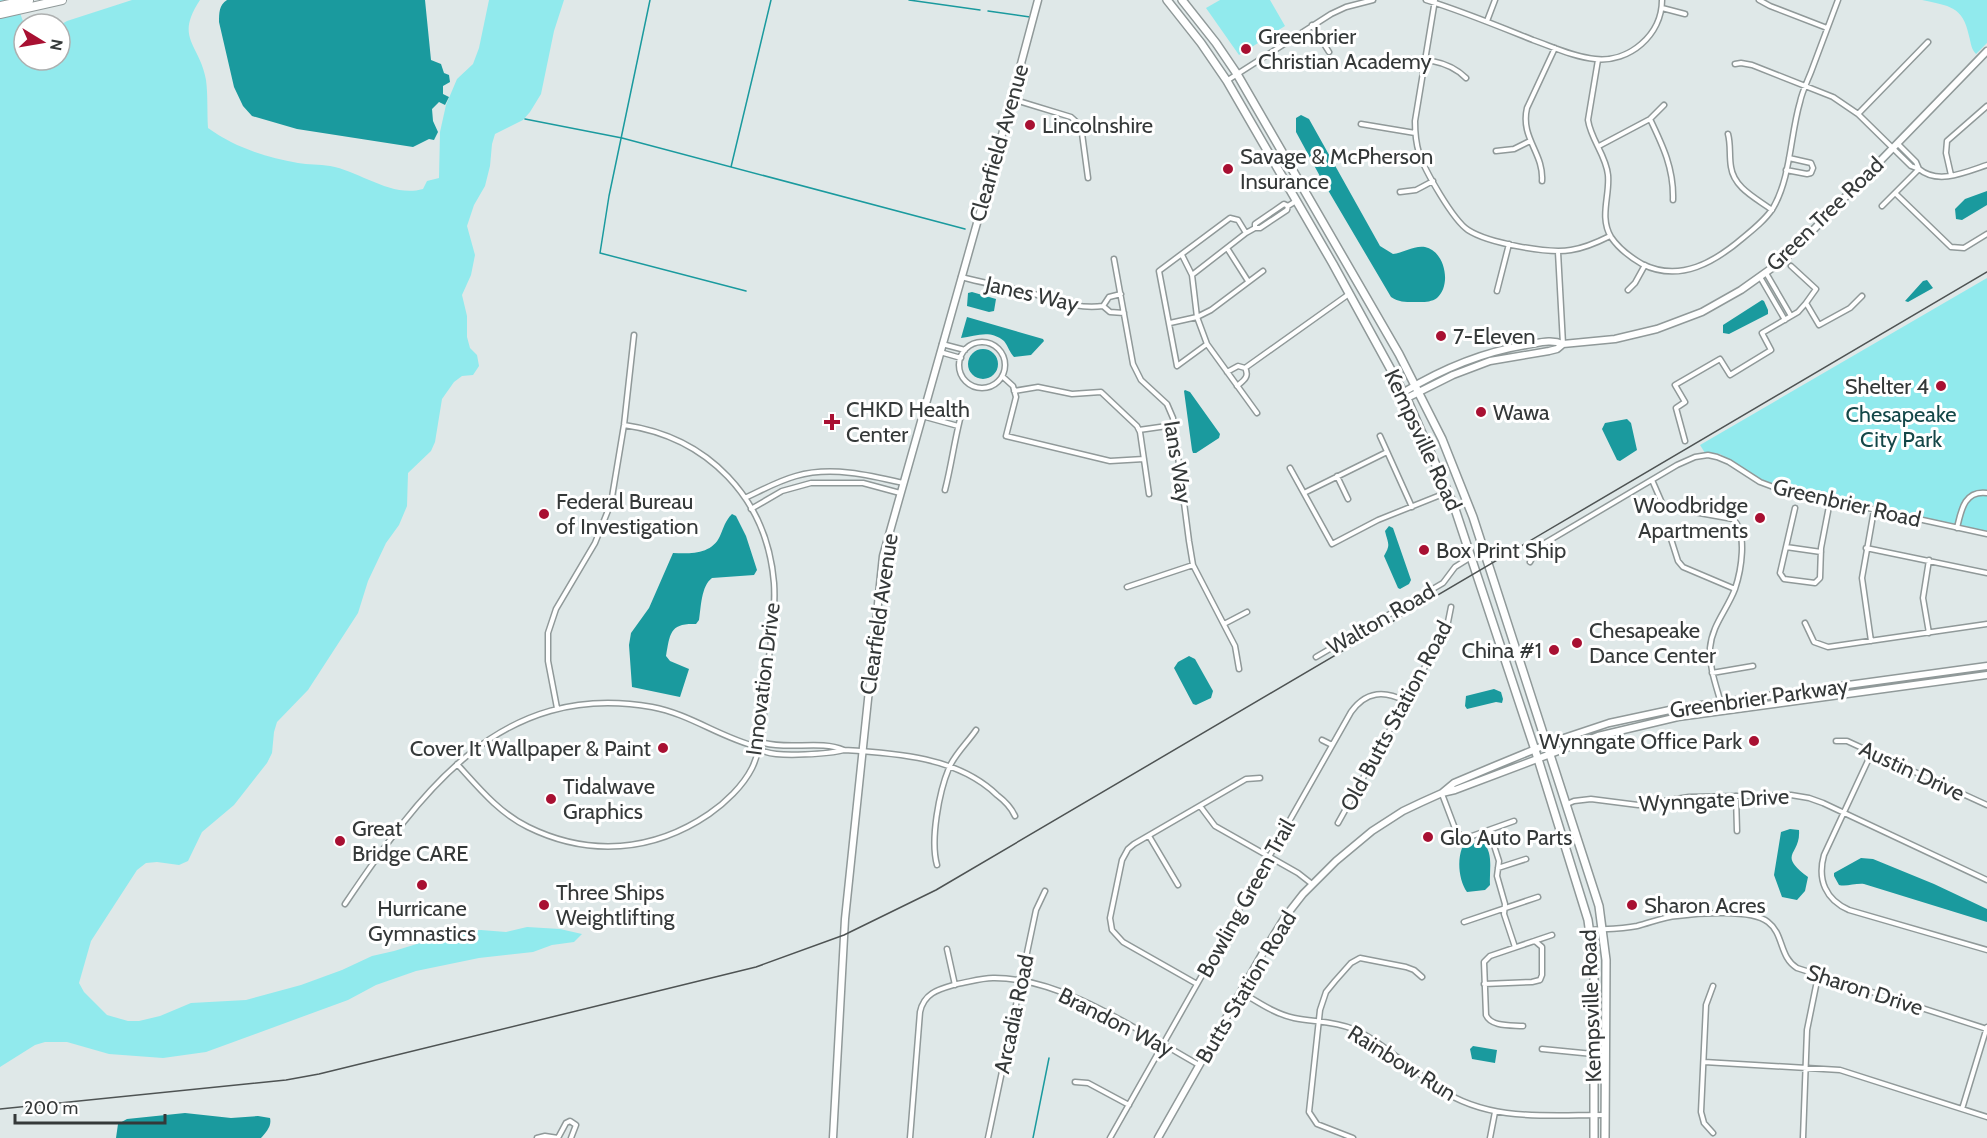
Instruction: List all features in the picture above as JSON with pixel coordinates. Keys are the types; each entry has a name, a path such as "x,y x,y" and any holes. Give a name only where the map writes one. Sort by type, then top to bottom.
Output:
{"highway":[{"path":"0,6 29,0"},
{"path":"0,15 62,0"}],"main road":[{"name":"Kempsville Road","path":"1167,0 1227,81 1297,201 1405,395 1449,492 1535,749 1591,930 1594,964 1594,1138"},
{"name":"Kempsville Road","path":"1182,0 1205,28 1237,75 1417,388 1449,456 1473,517 1596,895 1606,960 1605,1138"}],"street":[{"name":"Clearfield Avenue","path":"833,1138 844,935 883,556 1038,0"},
{"path":"1227,81 1312,25 1346,7 1373,0"},
{"path":"1426,0 1435,1 1555,48 1598,60 1618,57 1641,44 1654,29 1662,8 1662,0"},
{"path":"1487,21 1495,0"},
{"path":"1760,0 1827,28"},
{"path":"1598,60 1588,120 1590,129 1604,156 1608,178 1605,209 1610,236 1625,253 1644,265 1665,272 1687,271 1707,264 1740,240 1772,210 1782,188 1796,115 1838,0"},
{"path":"1435,1 1415,133 1419,154 1452,213 1465,228 1482,237 1558,252 1585,247 1610,236"},
{"path":"1662,8 1685,14"},
{"path":"1312,25 1329,52"},
{"path":"1858,114 1928,42"},
{"path":"1542,181 1541,165 1525,125 1527,108 1555,48"},
{"name":"Green Tree Road","path":"1405,395 1458,364 1493,351 1551,341 1563,344 1615,339 1657,329 1702,312 1725,300 1786,258 1987,51"},
{"path":"1395,63 1408,60 1449,65 1466,78"},
{"path":"1735,64 1747,63 1833,97 1858,114 1911,166 1930,176 1951,175 1987,165"},
{"path":"1012,99 1071,117 1077,121 1081,126 1088,178"},
{"path":"1599,146 1650,119 1664,105"},
{"path":"1951,175 1946,153 1947,141 1987,106"},
{"path":"1650,119 1672,171 1673,200"},
{"path":"1361,123 1415,133"},
{"path":"1728,134 1731,149 1730,165 1736,181 1748,194 1772,210"},
{"path":"1496,151 1514,149 1530,141"},
{"path":"1897,143 1916,162 1919,169"},
{"path":"1786,170 1811,174 1813,168 1811,163 1789,158"},
{"path":"1882,206 1919,169"},
{"path":"1401,192 1416,190 1433,181"},
{"path":"1895,193 1951,247 1964,248 1987,234"},
{"path":"1192,275 1255,228 1255,224 1284,204 1288,206 1297,201"},
{"path":"1207,344 1177,366 1159,271 1230,218 1238,220 1246,233"},
{"path":"1497,291 1509,244"},
{"path":"1227,248 1248,281"},
{"path":"1558,252 1563,344"},
{"path":"1182,255 1192,275 1197,317 1207,344 1257,413"},
{"name":"Ians Way","path":"1114,259 1136,373 1167,404 1174,425 1193,565 1237,651 1239,669"},
{"path":"1628,290 1635,283 1644,265"},
{"path":"1685,441 1676,408 1685,402 1675,385 1720,359 1730,375 1771,350 1762,333 1798,312 1816,290 1791,266"},
{"path":"1170,323 1197,317 1211,310 1263,271"},
{"path":"1766,272 1791,316"},
{"name":"Janes Way","path":"961,277 992,286 1025,291 1070,305 1104,306 1110,312 1124,313"},
{"path":"1760,277 1785,320"},
{"name":"Janes Way","path":"1104,306 1109,297 1120,294"},
{"path":"1245,368 1350,294"},
{"path":"1806,303 1820,325 1850,308 1862,296"},
{"path":"557,708 548,661 548,633 556,609 588,557 606,518 615,483 624,425 634,335"},
{"path":"981,342 996,346 1004,358 1005,366 1002,376 987,387 972,386 959,368 960,358 965,350 974,343 981,342"},
{"path":"942,344 965,350"},
{"path":"940,352 960,358"},
{"path":"1227,372 1238,366 1245,368 1248,373 1246,378 1237,386"},
{"path":"1002,376 1013,386 1015,404 1006,436 1110,461 1144,459"},
{"path":"1014,391 1038,387 1072,394 1101,392 1107,395 1139,430 1149,494"},
{"path":"945,490 963,408"},
{"path":"922,416 958,426"},
{"name":"Innovation Drive","path":"457,764 484,794 508,815 527,826 571,843 589,847 610,847 664,838 681,831 707,815 729,797 745,780 752,768 758,747 768,665 774,586 764,538 745,498 720,469 694,449 664,434 624,425"},
{"path":"1139,430 1174,425"},
{"path":"1380,436 1412,507"},
{"path":"1304,493 1387,452"},
{"name":"Greenbrier Road","path":"1530,562 1536,551 1545,543 1652,480 1689,460 1703,456 1714,456 1729,462 1760,482 1776,488 1987,534"},
{"path":"1290,468 1332,544 1378,520 1449,492"},
{"path":"745,498 779,482 810,473 861,474 903,483"},
{"path":"1337,477 1348,498"},
{"path":"1652,480 1666,507 1721,516 1733,519 1739,525 1742,542 1735,589 1713,633 1710,646 1712,672 1724,712"},
{"path":"751,509 782,491 812,483 863,483 900,493"},
{"path":"1957,528 1962,507 1968,498 1977,493 1987,494"},
{"path":"1795,508 1780,573 1784,579 1815,583 1818,581 1830,501"},
{"path":"1871,641 1862,578 1874,510"},
{"path":"1671,539 1678,561 1683,567 1735,589"},
{"path":"1786,547 1821,552"},
{"path":"1866,548 1987,573"},
{"name":"Walton Road","path":"1316,657 1443,583 1460,562 1472,557"},
{"path":"1929,560 1923,598 1929,633"},
{"path":"1127,587 1193,565"},
{"name":"Old Butts Station Road","path":"1338,823 1447,627 1451,607"},
{"path":"1224,624 1247,612"},
{"path":"1805,623 1812,640 1824,647 1987,624"},
{"path":"1712,672 1753,666"},
{"name":"Greenbrier Parkway","path":"1535,749 1618,721 1679,708 1722,704 1987,666"},
{"name":"Greenbrier Parkway","path":"1538,759 1598,736 1636,725 1678,717 1987,675"},
{"name":"Bowling Green Trail","path":"1110,1138 1351,712 1360,702 1372,695 1386,693 1405,701"},
{"path":"345,904 391,836 443,776 494,735 557,708 600,703 650,707 675,713 758,747 765,752 789,754 844,750 922,759 950,766 972,775 1012,808 1015,816"},
{"path":"937,864 934,849 938,814 950,766 976,730"},
{"path":"1322,740 1332,746"},
{"name":"Austin Drive","path":"1836,741 1847,741 1987,806"},
{"path":"758,747 764,743 784,746 836,746 844,750"},
{"name":"Butts Station Road","path":"1442,793 1454,783 1535,749"},
{"path":"1872,752 1824,855 1821,870 1824,886 1833,900 1853,911 1987,950"},
{"name":"Butts Station Road","path":"1158,1138 1277,929 1312,884 1342,855 1372,831 1403,811 1442,793 1538,759"},
{"path":"1197,984 1123,942 1115,934 1111,927 1111,912 1122,860 1128,849 1149,836 1246,779 1260,778"},
{"path":"1442,793 1459,835 1465,837 1514,821"},
{"path":"1736,796 1737,831"},
{"name":"Wynngate Drive","path":"1567,804 1591,799 1638,805 1689,797 1802,796 1844,813 1987,880"},
{"path":"1200,806 1215,826 1298,873 1312,884"},
{"path":"1489,830 1499,861 1497,876 1505,904 1504,914 1515,947"},
{"path":"1149,836 1178,885"},
{"path":"1498,868 1526,859"},
{"name":"Arcadia Road","path":"988,1138 1036,910 1045,891"},
{"path":"1464,922 1538,897"},
{"name":"Sharon Drive","path":"1591,930 1636,926 1677,916 1752,915 1762,918 1772,926 1791,965 1818,976 1987,1028"},
{"path":"1523,1026 1493,1023 1488,1020 1484,984 1486,958 1552,935"},
{"path":"1484,984 1540,980 1542,946 1534,941"},
{"path":"947,950 955,985"},
{"path":"1353,1138 1317,1124 1310,1114 1319,1021 1326,992 1356,960 1366,959 1406,967 1422,977"},
{"path":"1803,1138 1809,1016 1818,976"},
{"name":"Brandon Way","path":"910,1138 921,1006 933,992 955,985 993,978 1021,981 1061,990 1199,1066"},
{"path":"1713,986 1706,1005 1701,1112 1704,1123 1713,1133"},
{"name":"Rainbow Run","path":"1241,992 1280,1013 1355,1029 1441,1090 1467,1104 1494,1112 1524,1116 1605,1115"},
{"path":"1962,1109 1987,1028"},
{"path":"1542,1049 1594,1054"},
{"path":"1704,1062 1848,1072 1987,1117"},
{"path":"1075,1082 1088,1083 1129,1105"},
{"path":"1490,1138 1494,1112"},
{"path":"537,1138 545,1136 558,1138 566,1123 570,1121 576,1125 571,1138"}],"green space":[{"path":"0,0 18,0 20,12 12,12 12,72 72,72 72,19 132,0 200,0 189,24 189,33 206,80 208,128 239,146 274,158 330,166 387,187 411,191 423,189 427,181 439,178 440,132 446,105 457,79 473,64 479,48 489,0 564,0 554,31 541,94 523,120 495,134 485,186 474,205 467,226 475,255 471,275 462,295 467,316 467,337 470,348 477,355 479,366 473,375 462,376 454,382 442,399 435,442 431,451 408,473 407,506 368,581 358,613 308,690 277,722 272,753 267,763 234,805 202,832 188,861 179,865 146,863 137,870 91,941 79,983 84,992 107,1015 128,1021 139,1021 160,1016 191,1003 246,1000 301,985 372,956 459,931 506,932 527,927 560,929 582,934 574,942 552,945 533,952 479,958 416,971 376,985 348,1000 206,1052 163,1058 109,1054 67,1042 45,1042 35,1045 0,1067"},
{"path":"1220,0 1270,0 1285,26 1239,55 1206,8"},
{"path":"1922,0 1987,0 1987,43 1976,54 1959,13 1947,6"},
{"name":"Chesapeake City Park","path":"1987,278 1987,531 1775,485 1756,477 1720,454 1705,453 1700,445"}],"shaded area":[{"path":"227,0 425,0 431,60 441,64 444,73 449,75 450,82 443,86 443,94 449,97 445,105 439,102 432,109 433,121 438,132 434,140 429,139 413,147 297,129 252,116 243,106 234,87 219,22 219,12"},
{"path":"1301,115 1309,119 1380,246 1393,254 1425,247 1432,250 1442,261 1444,285 1437,298 1426,302 1407,302 1391,297 1296,132 1296,118"},
{"path":"1987,191 1987,205 1962,220 1956,219 1955,209 1965,199"},
{"path":"1927,280 1933,288 1908,302 1905,301 1923,281"},
{"path":"972,292 996,299 994,311 989,312 967,306 968,293"},
{"path":"1762,300 1768,314 1729,334 1723,333 1723,325"},
{"path":"967,317 1044,341 1031,355 1014,357 999,337 983,334 961,338"},
{"path":"983,349 994,353 998,364 994,375 983,379 972,375 968,364 972,353"},
{"path":"1185,390 1190,392 1220,434 1219,438 1196,453 1192,450"},
{"path":"1627,419 1631,423 1637,450 1620,461 1617,460 1602,429 1605,423"},
{"path":"732,514 736,516 746,536 757,570 754,575 712,578 704,592 699,620 696,624 681,625 673,631 666,656 670,661 689,669 680,697 632,687 629,645 631,633 649,608 673,553 694,553 706,550 716,542"},
{"path":"1389,526 1393,528 1411,580 1409,584 1400,589 1384,556 1388,546 1385,531"},
{"path":"1189,656 1195,659 1213,691 1211,698 1196,705 1193,704 1174,668 1178,662"},
{"path":"1494,689 1501,692 1502,703 1496,702 1467,709 1465,706 1466,696"},
{"path":"1790,829 1799,830 1799,839 1792,854 1793,863 1808,877 1805,891 1797,900 1782,897 1774,875 1781,832"},
{"path":"1483,842 1489,852 1490,885 1485,890 1467,892 1461,877 1460,853 1462,848"},
{"path":"1861,858 1873,859 1987,909 1987,922 1864,884 1839,885 1834,873"},
{"path":"1473,1046 1497,1050 1495,1063 1472,1059 1470,1049"},
{"path":"185,1113 231,1118 258,1116 270,1118 270,1124 261,1138 116,1138 118,1124 127,1119"}],"waterway":[{"path":"650,0 609,196 600,253 746,291"},
{"path":"731,167 771,0"},
{"path":"909,0 980,10"},
{"path":"988,11 1030,17"},
{"path":"525,119 622,138 965,229"},
{"path":"1033,1138 1049,1058"}],"railway":[{"path":"0,1109 286,1080 319,1074 756,967 844,935 936,890 1987,272"}],"place":[{"name":"Greenbrier Christian Academy","path":"1246,49"},
{"name":"Lincolnshire","path":"1030,125"},
{"name":"Savage & McPherson Insurance","path":"1228,169"},
{"name":"7-Eleven","path":"1441,336"},
{"name":"Shelter 4","path":"1941,386"},
{"name":"Wawa","path":"1481,412"},
{"name":"CHKD Health Center","path":"832,422"},
{"name":"Federal Bureau of Investigation","path":"544,514"},
{"name":"Woodbridge Apartments","path":"1760,518"},
{"name":"Box Print Ship","path":"1424,550"},
{"name":"Chesapeake Dance Center","path":"1577,643"},
{"name":"China #1","path":"1554,650"},
{"name":"Wynngate Office Park","path":"1754,741"},
{"name":"Cover It Wallpaper & Paint","path":"663,748"},
{"name":"Tidalwave Graphics","path":"551,799"},
{"name":"Glo Auto Parts","path":"1428,837"},
{"name":"Great Bridge CARE","path":"340,841"},
{"name":"Hurricane Gymnastics","path":"422,885"},
{"name":"Three Ships Weightlifting","path":"544,905"},
{"name":"Sharon Acres","path":"1632,905"}]}
